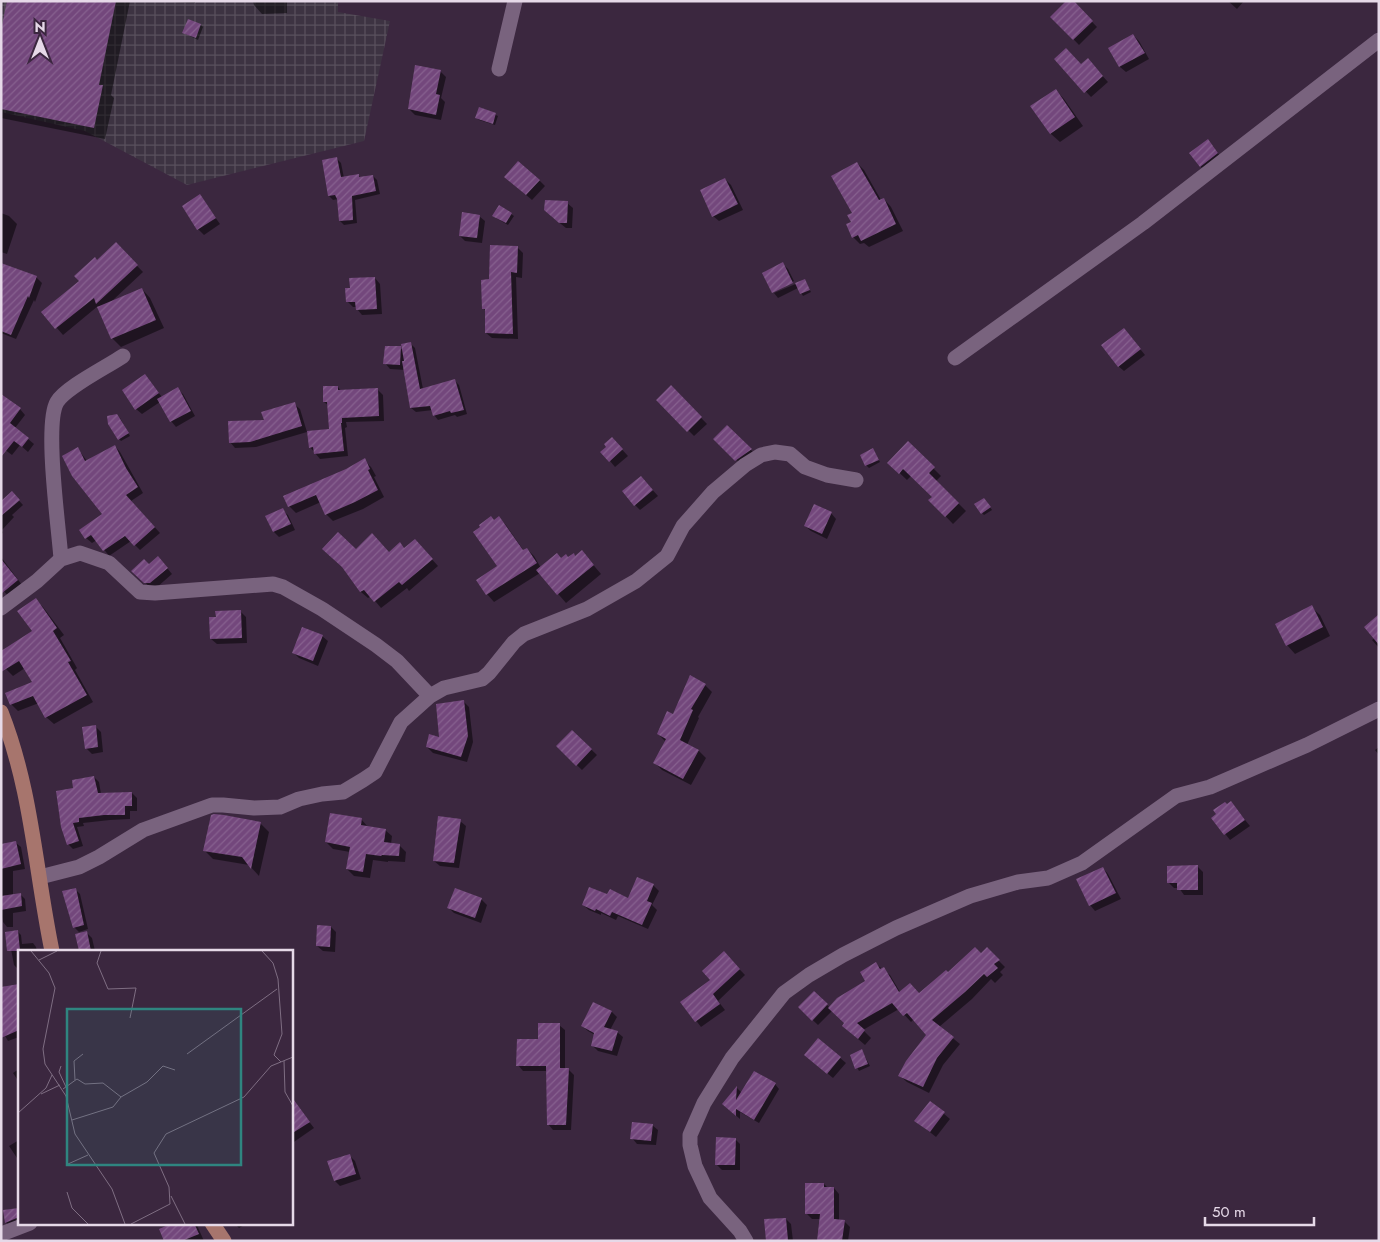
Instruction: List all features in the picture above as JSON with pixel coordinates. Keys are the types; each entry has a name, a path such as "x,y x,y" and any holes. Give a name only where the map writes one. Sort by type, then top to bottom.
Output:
{"main road":[{"path":"1,712 22,778 30,812 46,924 52,950"},
{"path":"213,1224 224,1241"}],"street":[{"path":"499,69 515,1"},
{"path":"955,358 1143,223 1379,40"},
{"path":"62,559 51,443 53,414 57,403 65,394 123,356"},
{"path":"40,877 79,867 143,830 212,805 254,808 280,807 299,799 343,792 375,772 401,722 430,696 444,688 482,679 514,642 524,634 587,609 636,581 667,556 683,526 713,492 745,465 761,455 775,452 790,454 805,467 827,475 856,480"},
{"path":"1,608 62,559 80,553 109,563 140,592 155,593 273,584 283,587 322,609 376,645 397,661 430,696"},
{"path":"746,1241 710,1198 695,1166 690,1145 690,1135 704,1103 732,1058 784,993 842,955 896,928 970,896 1018,882 1048,878 1082,863 1176,796 1219,784 1307,745 1379,709"},
{"path":"4,1233 27,1224"}],"shaded area":[{"path":"1,1 338,1 338,12 390,21 364,141 187,185 85,131 1,112"}],"building":[{"path":"7,1 116,1 99,85 103,85 94,128 1,109 1,30"},
{"path":"1066,1 1074,1 1093,21 1073,40 1050,17"},
{"path":"188,19 201,24 196,38 182,33"},
{"path":"1133,34 1145,53 1119,67 1108,48"},
{"path":"1066,48 1081,64 1088,58 1103,76 1084,93 1054,59"},
{"path":"415,65 441,70 436,94 440,95 436,115 408,109"},
{"path":"1056,89 1075,117 1050,134 1030,106"},
{"path":"479,107 496,113 493,124 475,118"},
{"path":"1208,139 1218,153 1200,167 1189,153"},
{"path":"337,157 341,177 359,174 359,177 373,175 376,191 352,196 353,220 339,221 337,199 335,195 328,196 322,160"},
{"path":"518,161 540,180 526,195 504,177"},
{"path":"857,162 879,200 884,198 896,224 861,241 858,235 852,238 846,224 851,222 847,215 852,213 831,176"},
{"path":"725,178 738,204 712,217 700,190"},
{"path":"200,194 216,218 197,230 182,206"},
{"path":"545,200 568,201 567,223 559,223 544,210"},
{"path":"499,205 512,213 506,223 492,216"},
{"path":"462,212 480,215 477,238 459,236"},
{"path":"116,242 138,265 96,304 94,298 55,329 41,312 79,281 74,276 95,257 97,260"},
{"path":"490,245 518,246 517,273 511,272 513,334 485,333 485,309 482,309 481,280 489,279"},
{"path":"783,262 793,283 772,293 762,273"},
{"path":"1,263 37,276 29,298 28,296 11,335 1,331"},
{"path":"375,277 377,309 356,310 355,302 346,302 345,288 350,288 349,278"},
{"path":"805,279 810,290 800,294 795,283"},
{"path":"142,288 156,320 111,339 97,307"},
{"path":"1124,328 1141,349 1118,367 1101,345"},
{"path":"411,342 420,389 455,379 464,410 451,413 450,411 433,416 430,406 410,408 401,344"},
{"path":"385,346 401,346 400,365 383,364"},
{"path":"145,374 159,393 135,410 122,390"},
{"path":"671,385 702,417 687,432 656,400"},
{"path":"323,386 338,386 338,390 378,388 379,416 342,418 344,451 314,454 313,447 309,448 307,431 329,429 327,402 323,402"},
{"path":"178,387 191,411 170,422 157,399"},
{"path":"1,394 21,408 10,423 29,438 22,447 14,441 1,457"},
{"path":"295,402 302,426 250,442 229,443 228,421 264,420 261,412"},
{"path":"117,414 129,433 118,440 108,424 107,416"},
{"path":"727,425 752,449 735,461 713,439"},
{"path":"612,437 623,449 609,462 600,452 606,447 604,444"},
{"path":"908,441 935,467 929,473 959,503 945,517 928,500 932,497 903,469 899,474 887,463"},
{"path":"115,445 138,487 126,495 155,527 134,546 125,536 103,551 91,535 85,539 79,530 102,514 72,476 62,456 78,447 85,461"},
{"path":"873,448 879,460 865,466 860,455"},
{"path":"365,458 370,469 368,470 378,490 325,515 316,495 288,507 283,496 346,469"},
{"path":"641,476 653,490 634,506 622,491"},
{"path":"12,491 20,500 1,516 1,501"},
{"path":"984,498 991,507 981,514 974,504"},
{"path":"814,504 832,512 822,534 804,526"},
{"path":"283,508 291,524 273,532 265,516"},
{"path":"491,516 494,520 499,516 523,550 527,548 537,563 486,595 476,580 497,566 473,532"},
{"path":"338,532 356,549 372,533 389,552 400,542 404,548 415,539 433,559 402,585 399,582 374,602 364,590 360,592 342,567 322,549"},
{"path":"582,550 594,565 557,595 536,570 557,553 561,558 566,554 568,557 574,553 575,556"},
{"path":"158,556 168,568 150,583 144,583 131,571 144,559 149,564"},
{"path":"1,559 18,580 1,594"},
{"path":"36,598 57,628 53,631 71,661 68,662 87,695 45,718 33,696 10,705 5,693 32,682 19,661 1,672 1,651 32,631 17,611"},
{"path":"1312,605 1323,627 1286,646 1275,624"},
{"path":"241,610 242,638 210,639 209,617 216,617 215,611"},
{"path":"1379,614 1379,645 1364,627"},
{"path":"302,627 323,635 313,661 292,653"},
{"path":"690,675 706,684 691,709 693,710 680,740 699,750 683,779 653,763 666,739 657,734 667,711 673,714"},
{"path":"464,700 468,736 461,757 426,747 429,734 439,737 436,704"},
{"path":"96,725 98,747 85,749 82,727"},
{"path":"572,730 592,749 576,766 556,746"},
{"path":"94,776 98,793 132,792 132,806 125,806 125,815 79,818 79,822 73,823 79,841 67,845 61,827 56,791 73,788 72,780"},
{"path":"1231,801 1245,820 1224,835 1211,818 1216,814 1213,810 1225,802 1227,804"},
{"path":"330,813 362,818 361,825 386,829 384,842 400,844 399,856 366,854 363,872 346,869 350,847 325,842"},
{"path":"211,815 261,822 251,869 242,857 203,851"},
{"path":"438,816 461,819 454,863 433,861"},
{"path":"16,841 21,864 1,869 1,844"},
{"path":"1198,865 1198,890 1177,890 1177,883 1167,883 1167,866"},
{"path":"1103,867 1116,893 1089,906 1076,879"},
{"path":"637,877 654,884 647,901 652,903 642,925 612,912 610,916 582,905 589,887 607,894 610,889 628,898"},
{"path":"76,888 84,925 73,928 62,891"},
{"path":"455,888 482,898 475,918 447,908"},
{"path":"21,893 22,906 1,910 1,896"},
{"path":"317,925 331,926 330,947 316,946"},
{"path":"18,930 20,950 7,951 5,932"},
{"path":"87,931 91,950 79,950 75,934"},
{"path":"975,947 981,953 987,947 1000,960 994,964 998,968 987,977 984,974 932,1020 954,1037 937,1058 923,1087 898,1076 906,1061 926,1035 907,1013 903,1016 892,1003 857,1023 865,1030 858,1039 842,1026 844,1023 828,1008 837,998 865,981 860,972 876,962 880,969 884,967 899,992 910,983 919,993 946,970 948,972"},
{"path":"724,951 740,969 713,994 720,1004 695,1022 680,1002 710,980 702,971"},
{"path":"18,984 18,1030 1,1038 1,987"},
{"path":"814,991 828,1004 812,1021 798,1007"},
{"path":"593,1002 612,1011 604,1027 618,1031 612,1051 591,1046 594,1033 581,1026"},
{"path":"538,1023 560,1023 560,1068 569,1068 566,1125 547,1125 546,1066 516,1066 517,1039 538,1039"},
{"path":"818,1038 841,1057 827,1074 804,1055"},
{"path":"862,1049 868,1064 855,1069 850,1055"},
{"path":"754,1071 776,1083 754,1120 736,1109 736,1116 722,1104 737,1086 736,1100"},
{"path":"292,1097 310,1122 292,1133"},
{"path":"930,1101 945,1112 930,1132 914,1121"},
{"path":"632,1122 653,1124 651,1141 630,1139"},
{"path":"716,1137 736,1138 735,1165 715,1165"},
{"path":"350,1154 356,1174 334,1181 327,1161"},
{"path":"805,1183 824,1183 824,1187 834,1187 834,1219 845,1220 842,1241 817,1241 820,1214 805,1214"},
{"path":"18,1208 18,1217 5,1223 3,1210"},
{"path":"786,1218 788,1240 766,1241 764,1219"},
{"path":"171,1224 194,1224 199,1234 182,1241 164,1241 159,1229"}]}
